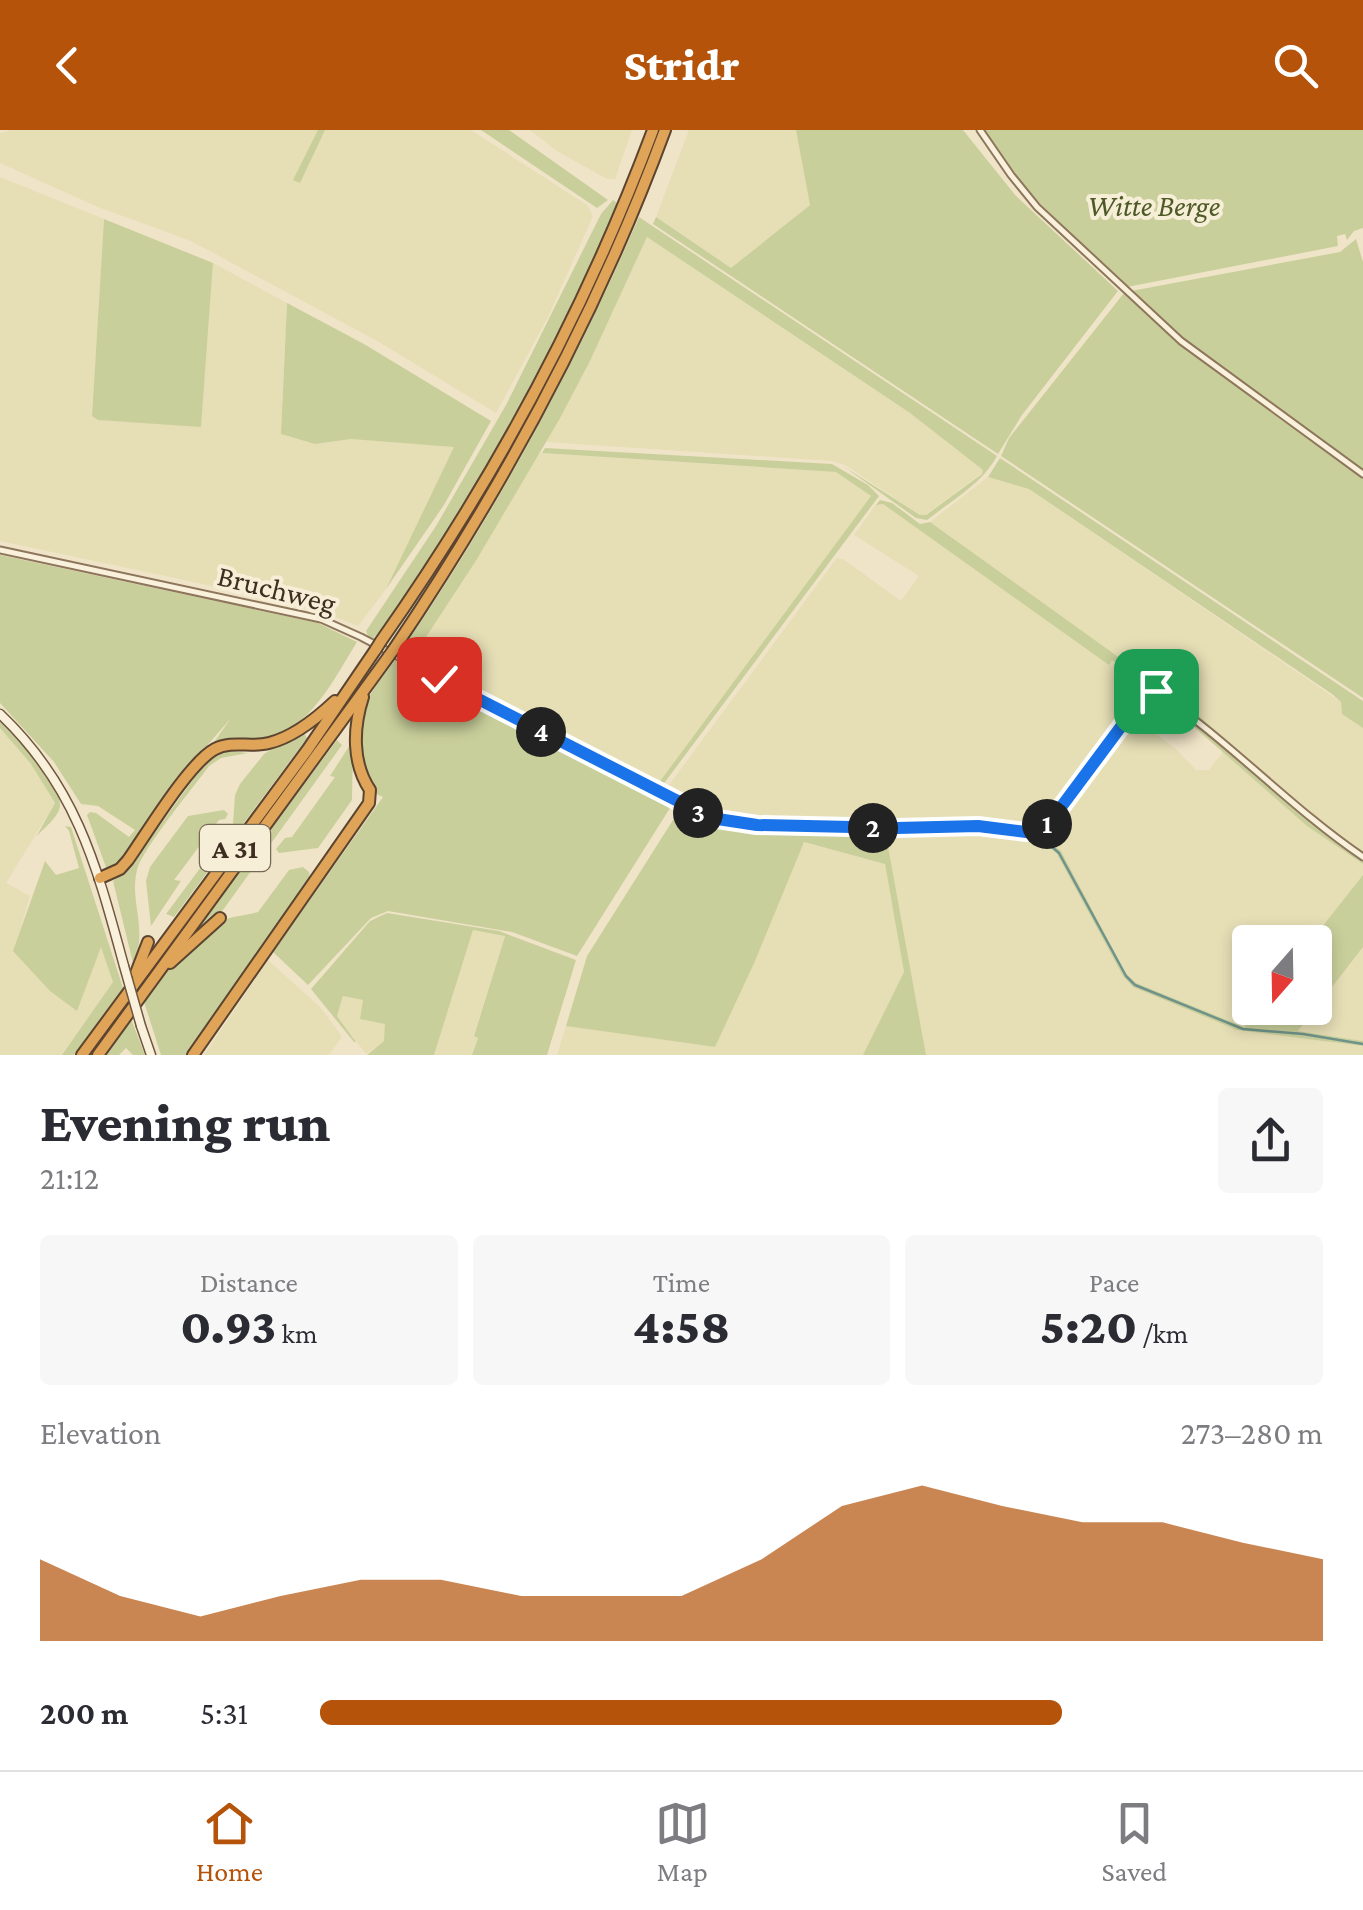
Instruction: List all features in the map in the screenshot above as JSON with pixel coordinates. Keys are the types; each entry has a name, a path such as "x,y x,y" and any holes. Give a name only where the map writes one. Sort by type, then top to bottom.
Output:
{"highway":[{"name":"A 31","path":"82,1055 350,686 456,530 521,420 630,209 653,130"},
{"name":"A 31","path":"98,1055 367,686 444,572 540,408 665,130"},
{"path":"100,878 120,869 128,860 210,752 228,744 270,743 282,738 323,712 350,686"},
{"path":"193,1055 369,804 370,790 359,774 356,722 367,686"},
{"path":"148,983 155,982 178,954 220,918"},
{"path":"117,1008 119,996 138,971 148,942"}],"main road":[{"path":"0,714 35,751 60,786 85,834 151,1055"}],"street":[{"path":"980,130 1037,206 1139,302 1182,340 1363,474"},
{"name":"Bruchweg","path":"0,550 321,619 691,810 734,823 1037,830 1050,822 1152,688 1306,817 1363,857"}],"shaded area":[{"path":"471,130 587,205 593,216 548,317 496,413 379,342 191,241 98,207 0,163 0,133"},
{"path":"530,130 632,130 615,179 607,179 557,151"},
{"path":"689,130 796,130 811,204 731,268 656,217"},
{"path":"0,177 104,219 92,416 98,420 201,426 213,263 287,303 281,434 315,444 351,439 455,446 386,589 358,626 307,606 0,541"},
{"path":"647,237 910,413 982,473 920,515 845,465 832,461 546,442 590,361"},
{"path":"540,453 836,472 871,496 658,784 413,657"},
{"path":"988,477 1029,489 1341,702 1343,714 1363,728 1363,851 1332,832 1191,709 930,522"},
{"path":"883,504 1108,664 1112,660 1149,688 1049,819 1025,828 978,820 900,823 757,819 714,811 670,791 669,785 837,558 901,601 919,576 854,535 876,505"},
{"path":"1145,702 1155,710 1145,726 1196,770 1209,770 1223,752 1307,826 1363,864 1363,875 1323,925 1232,925 1232,1022 1136,983 1126,974 1061,851 1040,832 1052,823 1140,703"},
{"path":"0,728 31,764 55,803 6,883 30,896 14,951 50,991 77,1010 101,945 113,982 62,1055 0,1055"},
{"path":"977,832 1041,840 1057,854 1123,976 1133,987 1237,1030 1363,1046 1363,1055 926,1055 886,834"},
{"path":"803,842 885,864 904,972 863,1055 557,1055 566,1026 715,1047"},
{"path":"473,930 505,935 474,1035 478,1037 472,1055 434,1055"},
{"path":"1363,947 1363,1041 1298,1031 1303,1025 1332,1025 1332,987"},
{"path":"268,960 321,1008 342,1037 329,1055 204,1055"},
{"path":"343,996 363,1000 386,1024 384,1041 366,1054 337,1016"}],"green space":[{"path":"318,130 325,130 300,183 293,180"},
{"path":"481,130 509,130 608,200 597,208"},
{"path":"796,130 963,130 1016,196 1118,291 1022,415 998,454 653,224 656,217 731,268 810,205"},
{"name":"Witte Berge","path":"984,130 1363,130 1363,228 1347,240 1345,234 1337,236 1338,246 1127,287 1025,189"},
{"path":"613,200 617,203 587,274 503,437 403,601 370,641 366,631 436,526 506,405 601,214"},
{"path":"639,217 997,456 975,484 956,499 927,520 916,518 843,466 920,515 926,515 983,470 910,413 647,237 559,420 477,559 411,660 399,654 499,496 587,330"},
{"path":"104,219 213,263 201,427 98,420 92,416"},
{"path":"1356,239 1363,262 1363,471 1184,340 1131,291 1340,252"},
{"path":"1124,293 1180,342 1363,477 1363,698 1001,456 1009,438"},
{"path":"287,303 364,344 491,421 444,505 386,589 454,447 351,439 315,444 281,434"},
{"path":"545,448 832,464 879,496 662,786 658,784 871,496 836,472 542,453"},
{"path":"1000,458 1363,701 1363,728 1342,714 1341,702 1332,694 1029,489 988,477"},
{"path":"880,500 892,503 920,524 930,522 1191,709 1332,832 1363,851 1363,855 1328,831 1157,689 1149,688 1112,660 1109,665 883,504 876,505 860,524"},
{"path":"0,555 318,623 357,642 320,700 283,733 267,739 212,745 231,718 169,791 127,856 107,870 87,815 96,813 129,837 135,830 98,806 81,804 54,762 0,703"},
{"path":"396,659 669,804 577,956 512,932 388,911 371,918 308,985 273,952 383,797 367,782 362,770 360,728 368,699"},
{"path":"1152,692 1363,860 1363,864 1307,826 1185,719 1148,693"},
{"path":"0,722 36,762 59,797 57,814 36,837 55,803 31,764 0,728"},
{"path":"303,731 307,738 174,917 166,914 233,824 235,795 240,784 264,754"},
{"path":"337,740 342,745 223,910 189,939"},
{"path":"353,740 352,800 318,848 279,853 276,849 285,838 292,837 335,777 330,776"},
{"path":"231,751 248,753 221,758 209,766 141,860 135,882 139,939 133,963 113,881 129,868 205,763"},
{"path":"670,791 714,811 757,819 991,821 758,823 713,814 669,794"},
{"path":"224,810 228,814 225,819 219,820 174,880 181,881 151,926 146,881 150,867 188,816"},
{"path":"678,812 733,828 977,828 1040,832 1061,851 1126,974 1136,983 1232,1025 1303,1025 1298,1031 1363,1041 1363,1046 1237,1030 1133,987 1123,976 1057,854 1041,840 977,832 886,835 926,1055 863,1055 904,972 885,864 804,842 715,1047 566,1026 587,956"},
{"path":"65,826 71,827 123,988 74,1055 62,1055 113,982 101,947 77,1011 50,991 13,951 45,861 56,875 79,868"},
{"path":"303,867 309,872 310,881 188,1055 161,1055 144,1002 160,980 209,930 224,920 258,912 289,870"},
{"path":"1363,875 1363,947 1332,987 1332,925 1323,925"},
{"path":"387,913 499,931 576,960 547,1055 472,1055 478,1038 474,1036 505,936 473,930 434,1055 367,1055 384,1041 385,1024 360,1019 363,1000 343,996 337,1016 354,1042 311,989 370,921"},
{"path":"131,1019 145,1055 133,1055 126,1048 119,1055 105,1055"}],"waterway":[{"path":"413,659 658,786"},
{"path":"670,793 728,814 790,822"},
{"path":"834,831 978,830 1043,839 1059,853 1126,976 1135,985 1243,1029 1363,1044"}],"route":[{"path":"439,679 711,818 757,825 978,826 1026,832 1050,822 1146,693 1152,688 1156,691"}]}
